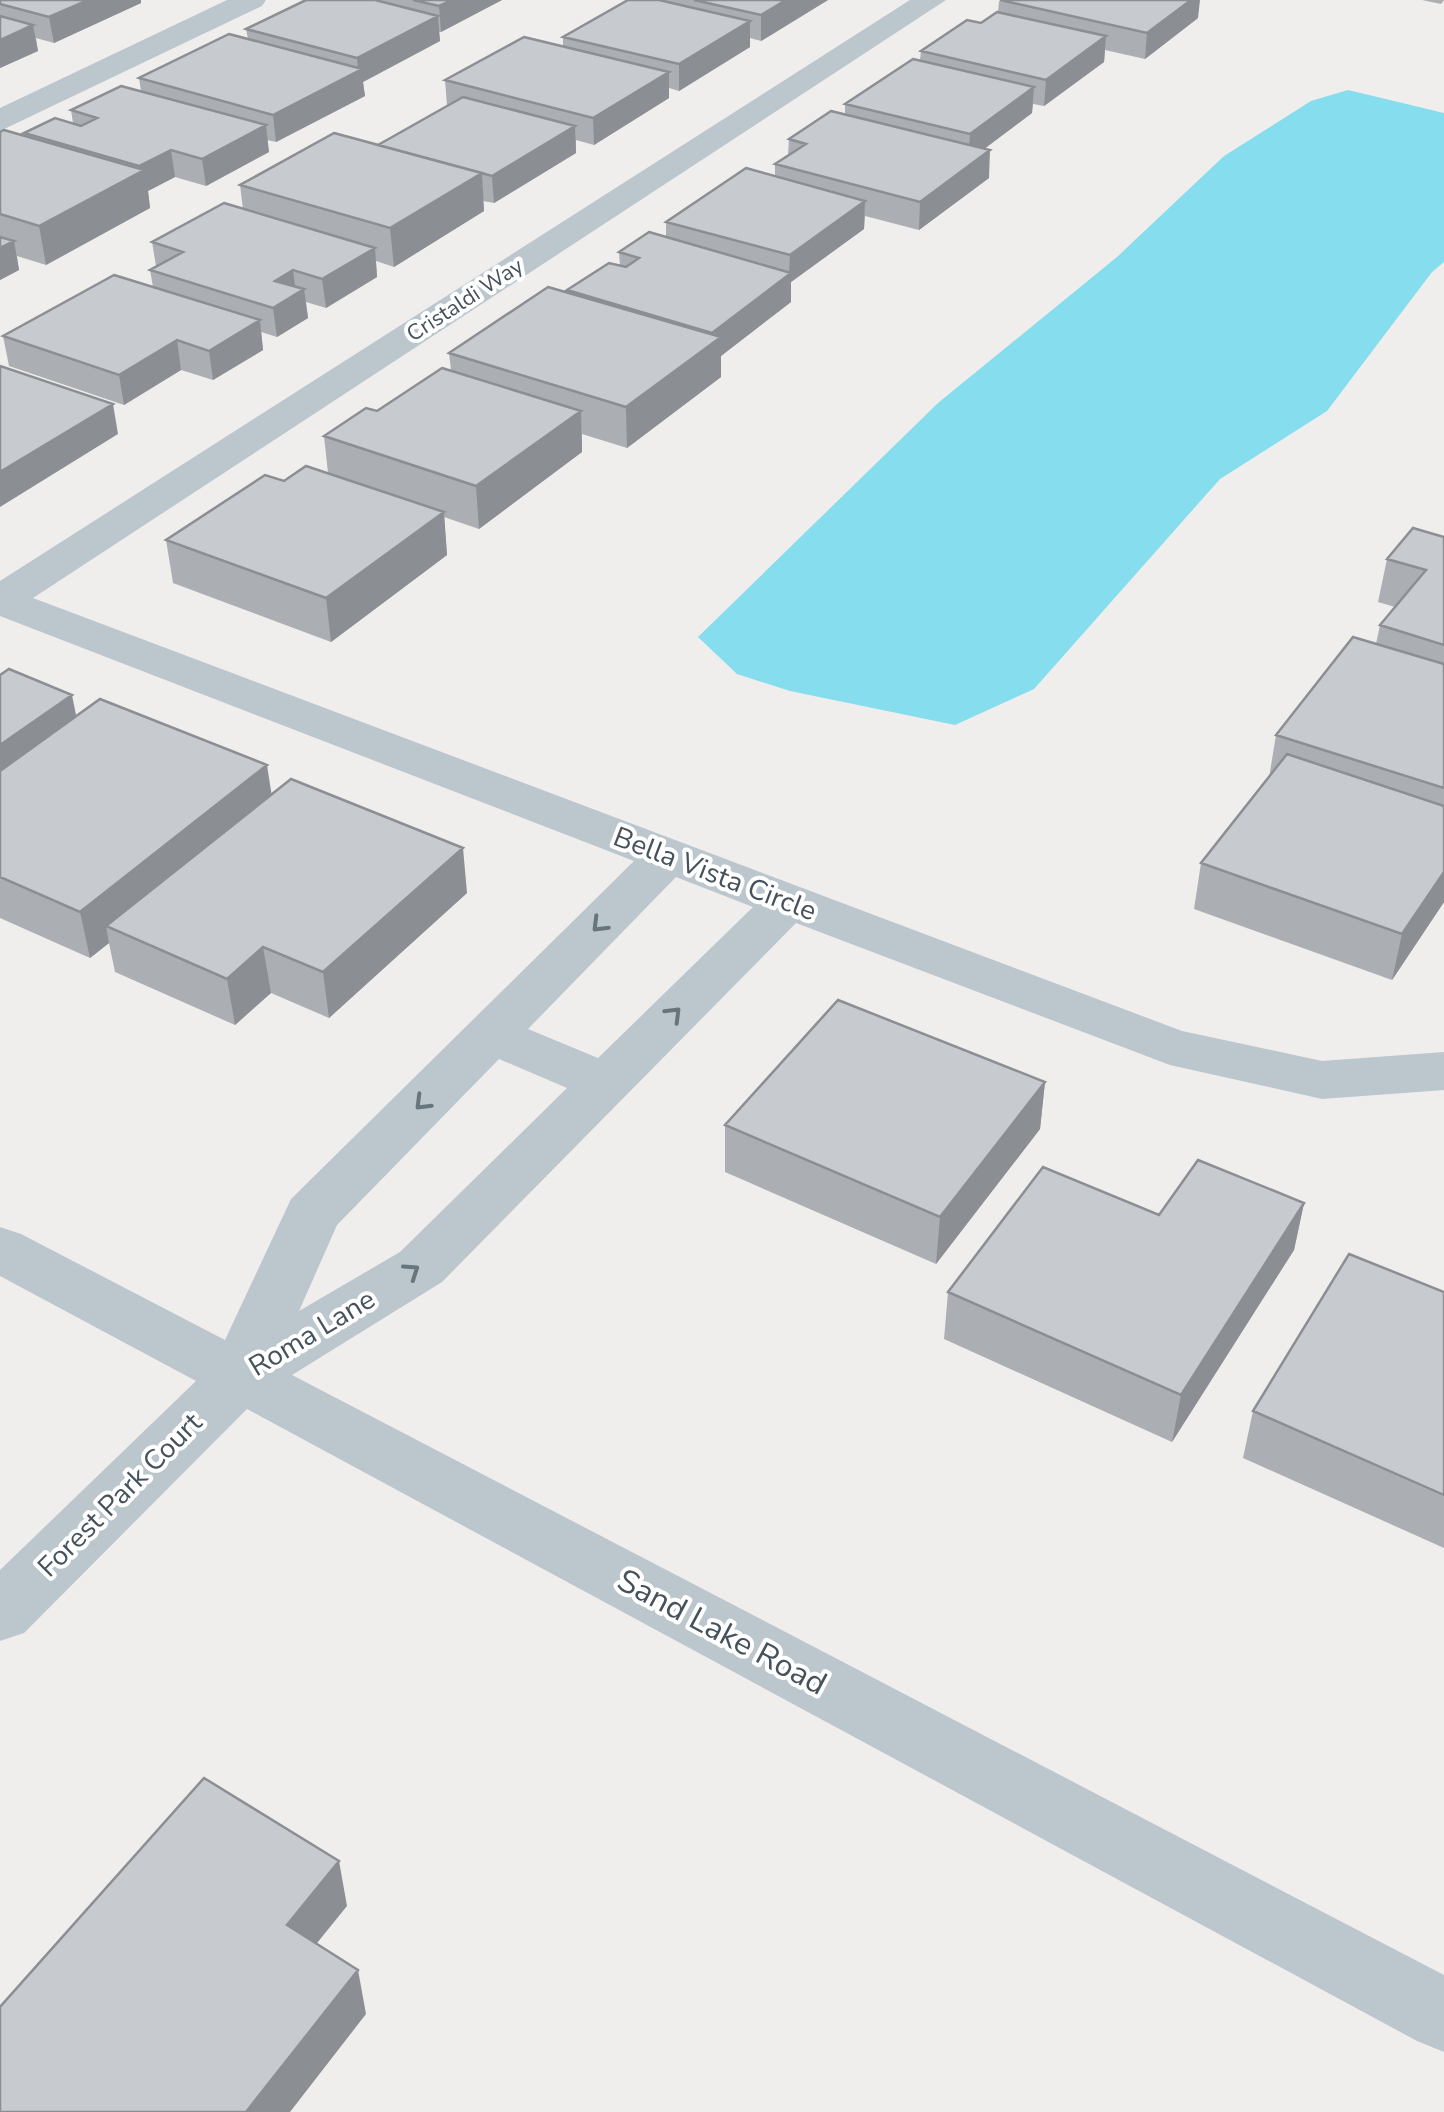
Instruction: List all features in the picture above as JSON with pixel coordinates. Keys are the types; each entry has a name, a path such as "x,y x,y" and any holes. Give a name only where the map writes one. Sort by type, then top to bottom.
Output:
{"street":[{"path":"0,121 251,0"},
{"name":"Cristaldi Way","path":"0,600 930,0"},
{"name":"Bella Vista Circle","path":"0,600 1170,1047 1322,1080 1444,1071"},
{"name":"Roma Lane","path":"240,1377 312,1214 668,856"},
{"name":"Roma Lane","path":"240,1377 421,1267 788,901"},
{"path":"490,1034 605,1083"},
{"name":"Sand Lake Road","path":"0,1248 1444,2015"},
{"name":"Forest Park Court","path":"0,1613 240,1377"}],"water":[{"path":"1348,90 1444,113 1444,262 1432,272 1327,411 1220,479 1034,689 955,725 790,691 737,674 698,637 938,403 1117,257 1224,156 1311,101"}],"building":[{"path":"0,0 88,0 49,17 0,4"},
{"path":"306,0 375,0 438,16 357,58 246,29"},
{"path":"413,0 452,0 439,6"},
{"path":"628,0 659,0 750,21 679,64 563,37"},
{"path":"694,0 786,0 761,15"},
{"path":"1000,0 1191,0 1147,33"},
{"path":"997,12 1106,36 1046,80 921,51 967,20 981,23"},
{"path":"0,16 33,25 0,40"},
{"path":"229,34 362,69 273,115 139,78"},
{"path":"524,37 669,72 593,118 445,80"},
{"path":"913,59 1034,87 970,134 845,104"},
{"path":"121,86 266,125 202,159 171,150 139,166 24,133 55,118 81,126 97,118 71,110"},
{"path":"463,97 575,126 492,176 378,145"},
{"path":"831,111 990,150 920,202 775,164 806,144 789,139"},
{"path":"0,132 144,170 39,226 0,214"},
{"path":"334,133 482,173 390,228 240,185"},
{"path":"746,168 865,201 790,255 666,222"},
{"path":"224,203 375,248 322,279 293,270 275,281 304,289 273,308 150,270 183,252 152,242"},
{"path":"649,232 791,273 712,333 567,290 609,263 626,267 639,258 619,252"},
{"path":"0,237 14,241 0,248"},
{"path":"114,275 260,320 209,351 177,340 119,375 3,336"},
{"path":"548,287 721,337 626,407 449,353"},
{"path":"0,366 113,404 0,472"},
{"path":"442,368 581,411 476,486 324,436 366,408 377,411"},
{"path":"306,466 444,512 326,598 166,540 265,475 284,481"},
{"path":"1413,528 1444,537 1444,645 1380,625 1426,570 1387,559"},
{"path":"1353,637 1444,664 1444,788 1276,735"},
{"path":"9,669 72,695 0,745 0,675"},
{"path":"100,699 267,765 80,912 0,877 0,771"},
{"path":"1287,754 1444,806 1444,872 1402,934 1201,863"},
{"path":"291,779 463,848 323,972 263,947 227,979 106,926"},
{"path":"838,1000 1045,1082 940,1217 725,1125"},
{"path":"1198,1160 1304,1203 1181,1395 948,1292 1043,1167 1159,1215"},
{"path":"1349,1254 1444,1292 1444,1495 1253,1411"},
{"path":"204,1778 339,1861 287,1925 358,1970 246,2112 0,2112 0,2007"}]}
